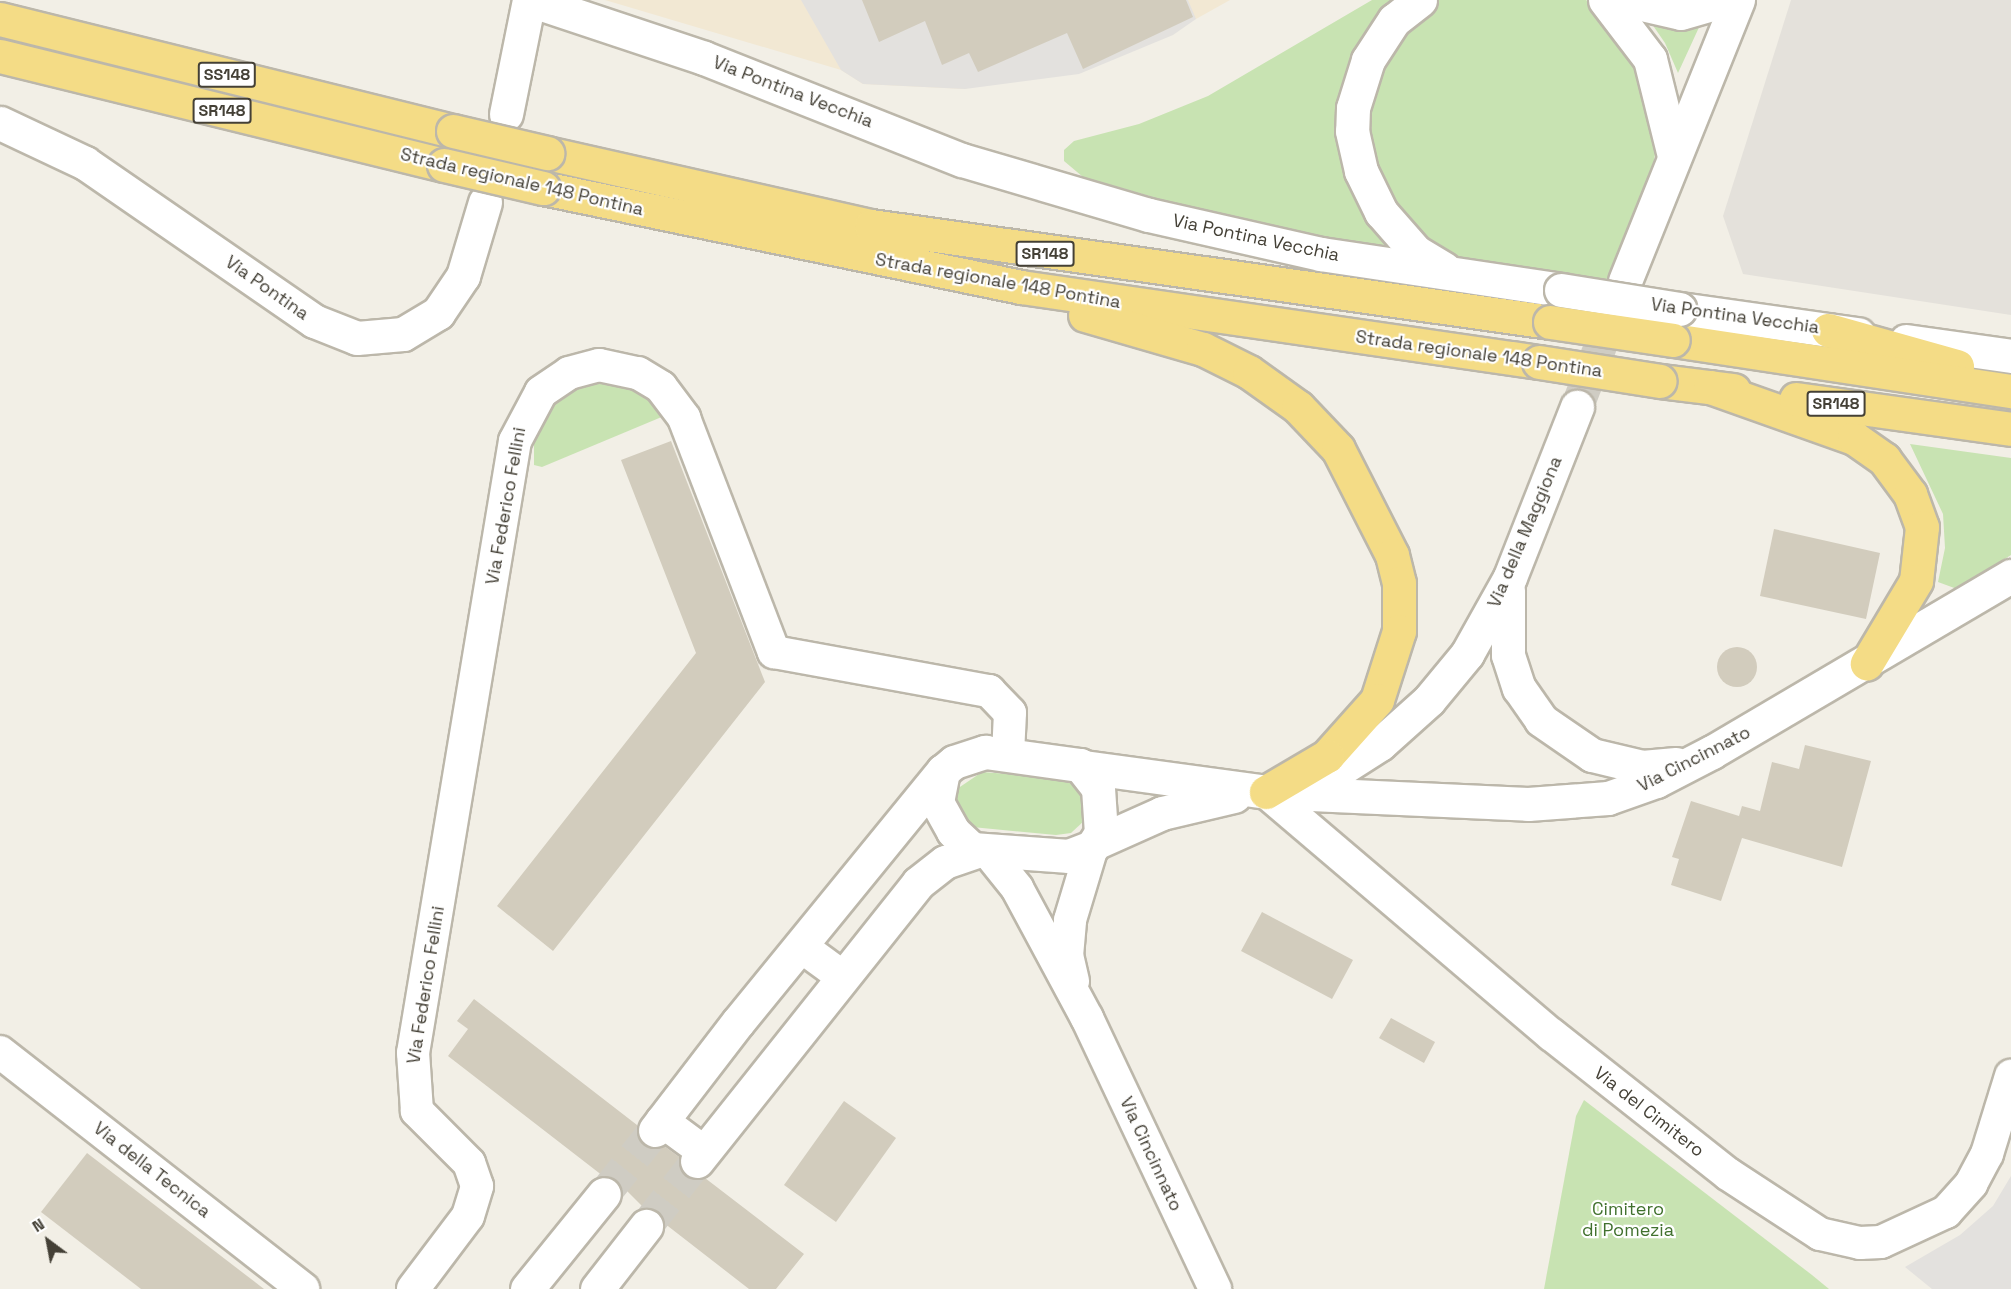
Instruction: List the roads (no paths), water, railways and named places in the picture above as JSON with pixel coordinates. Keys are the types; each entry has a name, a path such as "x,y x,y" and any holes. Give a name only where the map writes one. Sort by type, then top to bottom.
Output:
{"highway":[{"name":"SS148","path":"0,19 453,131"},
{"name":"Strada regionale 148 Pontina","path":"0,56 444,165 868,259 1021,287 1660,381 2011,429"},
{"name":"Strada regionale 148 Pontina","path":"453,131 882,228 1550,322 1676,324 2011,392"},
{"path":"868,259 1203,349 1264,382 1334,442 1370,502 1392,555 1400,601 1397,645 1384,687 1362,722 1310,771 1266,792"},
{"path":"1828,330 2011,381"},
{"path":"1710,387 1848,435 1884,459 1910,494 1922,527 1919,571 1905,606 1867,663"}],"street":[{"path":"506,114 530,0"},
{"name":"Via Pontina Vecchia","path":"530,0 704,58 1002,172 1263,241 1561,290 1676,324 1828,330 2011,356"},
{"path":"1420,0 1394,20 1368,60 1353,108 1352,131 1361,171 1381,212 1416,252 1454,274"},
{"path":"1605,0 1650,59 1674,156"},
{"path":"1624,0 1681,13 1726,0"},
{"path":"1625,281 1738,0"},
{"name":"Via Pontina","path":"0,123 85,163 314,321 357,338 403,334 438,313 463,276 485,202"},
{"name":"Via Federico Fellini","path":"413,1289 460,1228 476,1196 469,1163 417,1111 412,1053 515,441 541,392 569,373 599,365 629,370 661,387 684,418 774,652 989,691 1010,713 1008,754"},
{"name":"Via della Maggiona","path":"1266,792 1336,772 1407,722 1467,654 1510,576 1577,407"},
{"path":"1510,576 1508,655 1519,688 1553,731 1592,755 1626,765 1660,767 1712,752"},
{"name":"Via Cincinnato","path":"1084,767 1266,792 1350,796 1582,801 1630,792 1712,752 1867,663 2011,576"},
{"path":"943,771 936,792 939,809 962,842 983,852 1056,857 1093,845 1103,808 1084,767 1008,754 974,754 943,771 658,1125 700,1156 926,876 983,852"},
{"name":"Via Cincinnato","path":"1087,1018 1068,964 1067,942 1093,845 1162,813 1266,792"},
{"name":"Via del Cimitero","path":"1266,792 1551,1035 1718,1167 1776,1209 1832,1238 1860,1243 1891,1239 1953,1206 1988,1154 2011,1076"},
{"path":"1331,848 1329,820 1350,796"},
{"name":"Via Cincinnato","path":"983,852 1017,888 1087,1018 1215,1289"},
{"path":"802,947 843,977"},
{"name":"Via della Tecnica","path":"0,1052 303,1289"},
{"path":"526,1289 604,1194"},
{"path":"597,1289 646,1226"}],"tunnel":[{"path":"1577,407 1616,305"},
{"path":"604,1194 655,1130"},
{"path":"646,1226 697,1161"}],"park label":[{"name":"Cimitero di Pomezia","path":"1628,1220"}]}
